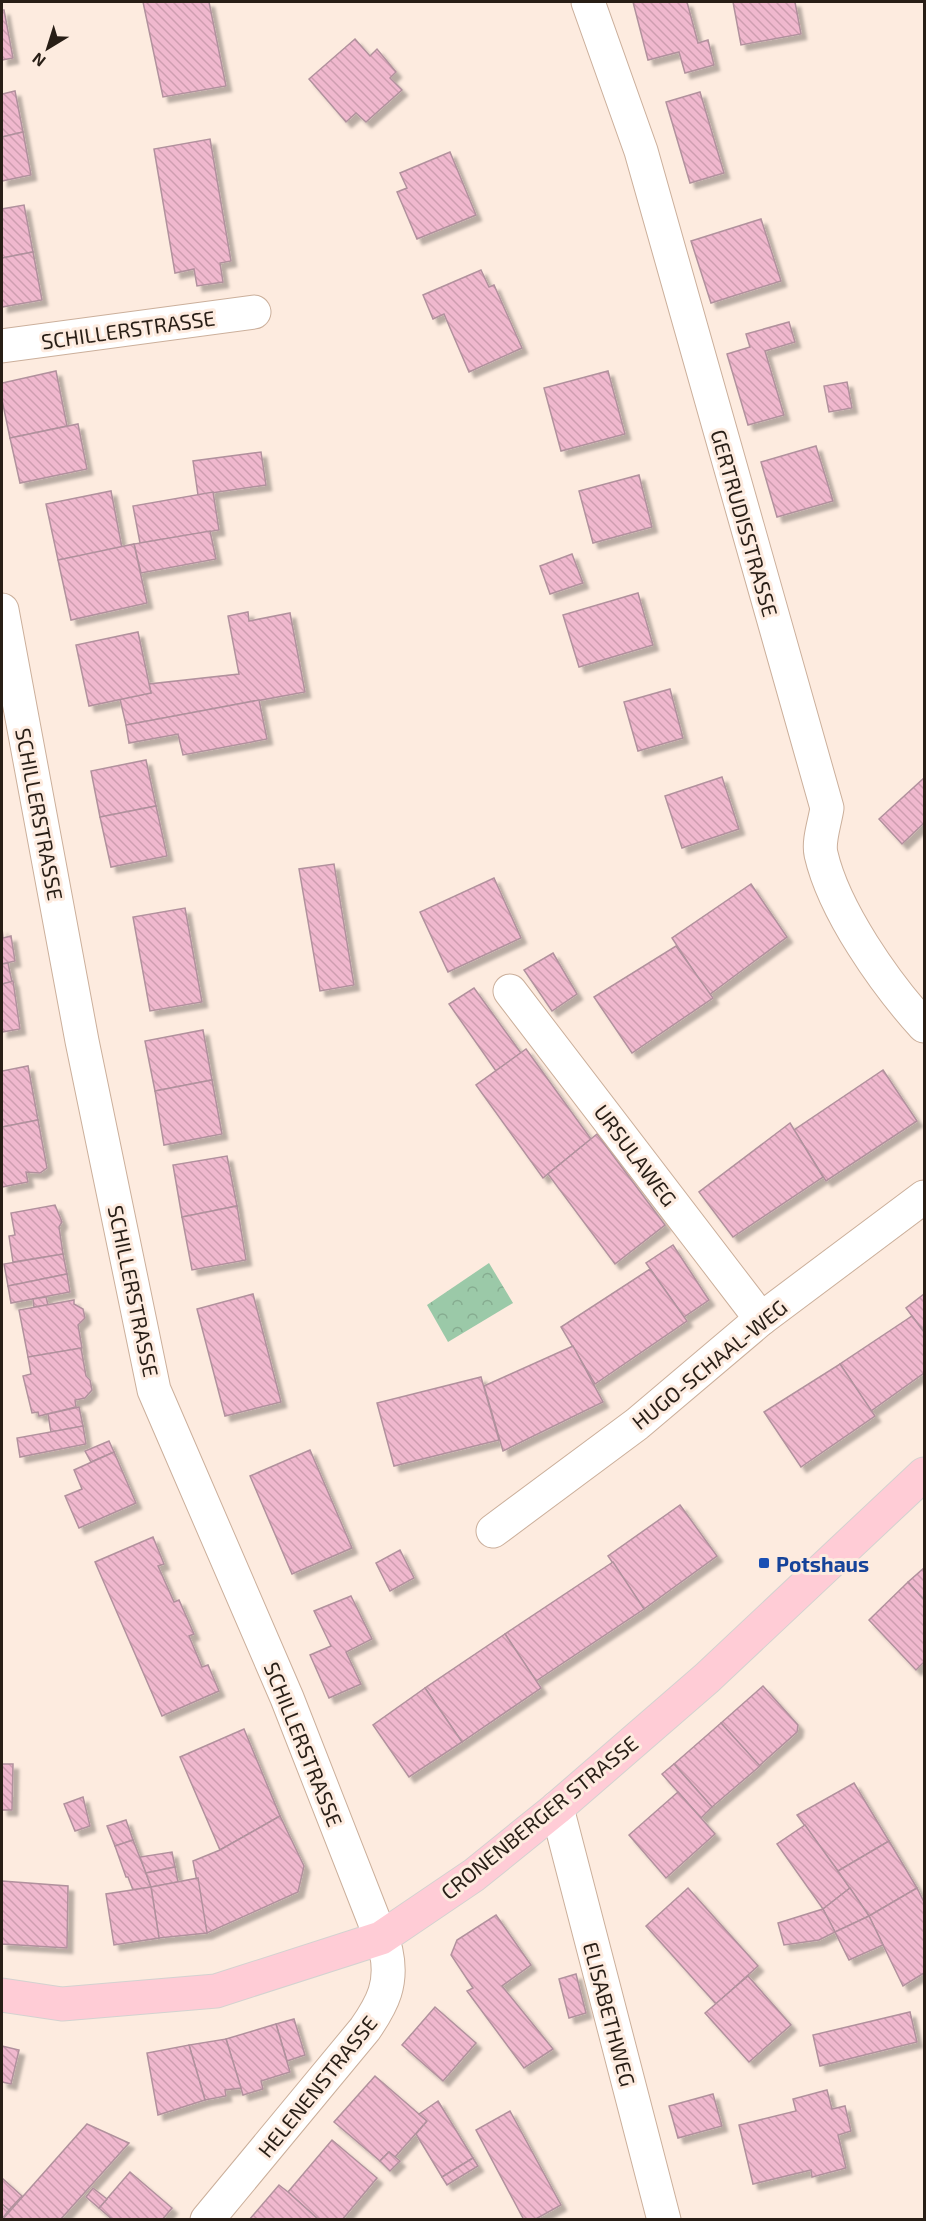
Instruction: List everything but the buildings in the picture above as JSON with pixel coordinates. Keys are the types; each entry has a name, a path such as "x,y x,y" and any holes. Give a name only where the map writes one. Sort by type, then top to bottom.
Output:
{"main road":[{"name":"CRONENBERGER STRASSE","path":"2,1995 62,2004 216,1991 384,1945 557,1808 707,1678 924,1474"}],"street":[{"name":"GERTRUDISSTRASSE","path":"588,2 641,151 823,797 826,808 820,852 839,905 906,1006 924,1026"},
{"name":"SCHILLERSTRASSE","path":"2,346 254,312"},
{"name":"SCHILLERSTRASSE","path":"2,610 82,1041 154,1390 287,1698 384,1945"},
{"name":"URSULAWEG","path":"510,991 761,1319"},
{"name":"HUGO-SCHAAL-WEG","path":"494,1531 637,1424 761,1319 924,1197"},
{"name":"ELISABETHWEG","path":"557,1808 664,2220"},
{"name":"HELENENSTRASSE","path":"207,2220 314,2092 381,2005 388,1988 390,1968 384,1945"}],"green space":[{"path":"489,1263 513,1303 448,1342 427,1305"}],"place":[{"name":"Potshaus","path":"764,1563"}]}
